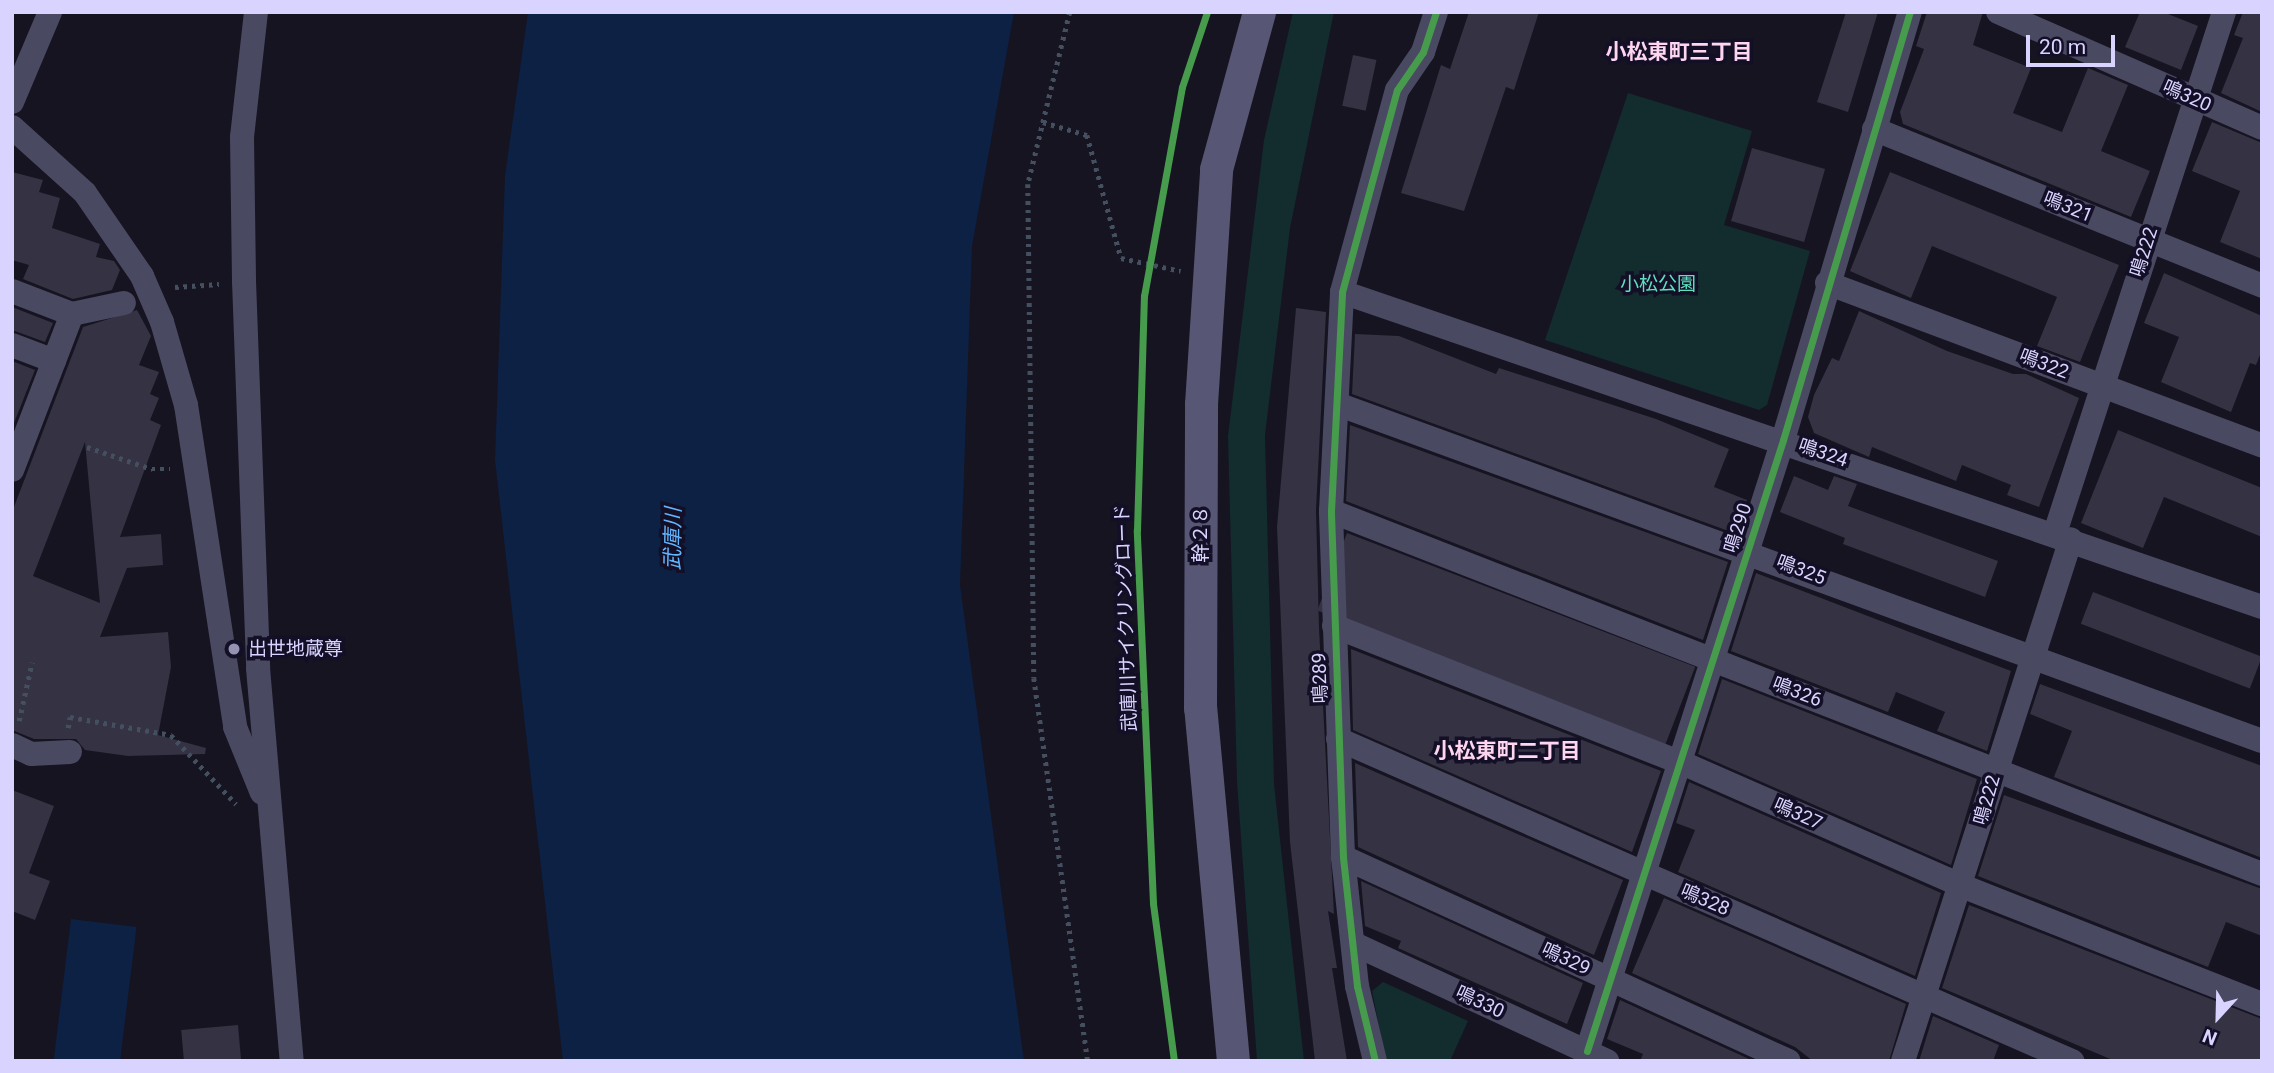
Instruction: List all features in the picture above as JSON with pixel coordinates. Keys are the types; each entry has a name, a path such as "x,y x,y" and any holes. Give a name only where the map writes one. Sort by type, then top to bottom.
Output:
{"street":[{"path":"12,102 50,12"},
{"path":"256,12 242,137 244,281 258,668 292,1061"},
{"name":"幹２８","path":"1233,1061 1200,708 1202,404 1216,169 1259,12"},
{"name":"鳴289","path":"1375,1061 1357,986 1343,857 1331,512 1342,292 1397,90 1423,52 1436,12"},
{"name":"鳴290","path":"1597,1056 1610,979 1783,440 1827,283 1910,12"},
{"name":"鳴320","path":"1997,12 2262,128"},
{"name":"鳴222","path":"1903,1061 1927,996 2032,657 2101,386 2224,12"},
{"path":"12,127 85,192 148,289 186,405 235,727 259,793 269,803"},
{"name":"鳴321","path":"1874,129 2262,286"},
{"name":"鳴322","path":"1827,283 2262,446"},
{"path":"12,291 72,314 124,303"},
{"name":"鳴324","path":"1342,292 1783,440 2262,607"},
{"path":"12,470 72,314"},
{"path":"12,345 54,361"},
{"name":"鳴325","path":"1337,404 1748,550 2262,741"},
{"name":"鳴326","path":"1331,512 2262,874"},
{"name":"鳴327","path":"1334,626 1679,762 1962,886 2262,1004"},
{"name":"鳴328","path":"1338,739 2071,1061"},
{"path":"13,745 31,754 66,753"},
{"name":"鳴329","path":"1343,857 1789,1061"},
{"name":"鳴330","path":"1354,944 1597,1056"}],"path":[{"path":"1070,12 1028,184 1034,678 1088,1061"},
{"path":"1043,122 1087,135 1121,258 1149,268"},
{"path":"1148,277 1152,255"},
{"path":"148,289 244,281"},
{"path":"87,447 152,469 196,469"},
{"path":"13,745 32,662"},
{"path":"66,753 70,717 160,732 171,735 246,814 269,803"}],"green space":[{"path":"1293,12 1334,12 1290,228 1265,435 1274,784 1304,1061 1257,1061 1237,781 1228,436 1264,140"},
{"name":"小松公園","path":"1628,93 1752,131 1724,225 1810,251 1767,405 1759,410 1545,340"},
{"path":"1383,982 1468,1021 1450,1061 1386,1061 1372,991"}],"water":[{"name":"武庫川","path":"528,12 1014,12 972,246 960,585 1024,1061 563,1061 495,460 505,176"},
{"path":"71,919 137,927 120,1061 54,1061"}],"building":[{"path":"1469,12 1539,12 1514,90 1506,87 1464,211 1401,193 1441,65 1450,69"},
{"path":"1846,12 1878,12 1848,112 1817,102"},
{"path":"1927,12 1983,12 1973,45 2031,68 2013,113 2062,132 2088,68 2128,85 2101,151 2150,171 2131,217 1903,124 1900,112 1924,49 1916,46"},
{"path":"2140,12 2163,12 2198,26 2181,70 2125,47"},
{"path":"2243,12 2262,12 2262,112 2221,93 2243,38 2234,35"},
{"path":"1353,55 1376,60 1366,111 1342,106"},
{"path":"2212,122 2262,143 2262,259 2220,242 2240,191 2192,171"},
{"path":"1752,148 1825,169 1804,242 1731,221"},
{"path":"12,172 43,180 39,192 60,198 52,228 100,244 96,257 114,261 120,270 112,290 73,299 23,279 29,265 12,260"},
{"path":"1890,172 2119,265 2080,362 2037,346 2057,297 1932,246 1911,298 1850,271"},
{"path":"2164,273 2262,316 2262,350 2256,365 2250,363 2231,412 2161,382 2179,337 2144,323"},
{"path":"12,307 53,323 45,342 12,330"},
{"path":"1296,308 1326,312 1316,510 1319,628 1334,914 1328,911 1337,968 1332,968 1347,1061 1315,1061 1290,842 1277,527"},
{"path":"137,310 151,336 139,365 159,372 150,394 159,398 150,420 161,425 120,537 161,534 163,565 127,568 100,637 168,632 171,667 158,735 206,748 205,754 128,756 85,750 76,739 34,739 12,730 12,512 83,327","holes":["85,442 100,603 33,576"]},
{"path":"1859,311 1947,351 2013,374 2026,374 2079,398 2039,507 2007,495 2011,485 1962,465 1956,481 1872,447 1869,457 1814,433 1808,417 1814,395 1832,358 1839,361"},
{"path":"1355,334 1399,336 1496,374 1499,368 1656,419 1729,449 1714,487 1747,500 1734,533 1352,394"},
{"path":"12,361 35,370 12,428"},
{"path":"1350,425 1728,562 1703,640 1346,501"},
{"path":"2118,430 2262,488 2262,537 2164,497 2143,548 2081,523"},
{"path":"1794,476 1828,490 1834,476 1857,484 1848,506 1998,561 1985,597 1843,544 1845,538 1780,512"},
{"path":"1347,533 1695,667 1665,744 1317,610"},
{"path":"1756,573 2011,671 1987,751 1937,731 1945,712 1896,692 1888,712 1731,651"},
{"path":"2093,592 2262,657 2250,689 2081,624"},
{"path":"1351,649 1661,771 1632,852 1353,730"},
{"path":"1722,679 1977,779 1951,865 1698,754"},
{"path":"2040,684 2262,766 2262,858 2054,777 2072,731 2030,714"},
{"path":"1355,763 1623,880 1594,955 1358,847"},
{"path":"1689,782 1941,893 1915,976 1678,872 1695,830 1676,823"},
{"path":"12,790 54,806 29,873 50,881 35,920 12,911"},
{"path":"2004,795 2262,889 2262,936 2226,922 2208,967 1978,876"},
{"path":"1361,881 1583,983 1567,1024 1398,948 1401,941 1365,926"},
{"path":"1664,898 1906,1004 1889,1061 1813,1061 1795,1047 1632,973"},
{"path":"1969,905 2262,1019 2262,1061 2115,1061 1942,988"},
{"path":"1620,1000 1749,1059 1640,1061 1643,1054 1607,1039"},
{"path":"1933,1016 1999,1045 1993,1061 1919,1061"},
{"path":"238,1025 241,1061 184,1061 181,1030"}],"cycle path":[{"name":"武庫川サイクリングロード","path":"1174,1061 1153,903 1137,530 1144,296 1182,87 1207,12"},
{"path":"1375,1061 1357,986 1343,857 1331,511 1342,292 1397,90 1423,52 1436,12"},
{"path":"1587,1051 1783,440 1910,12"}],"place":[{"name":"出世地蔵尊","path":"234,649"}],"district":[{"name":"小松東町三丁目","path":"1679,52"},
{"name":"小松東町二丁目","path":"1507,751"}]}
